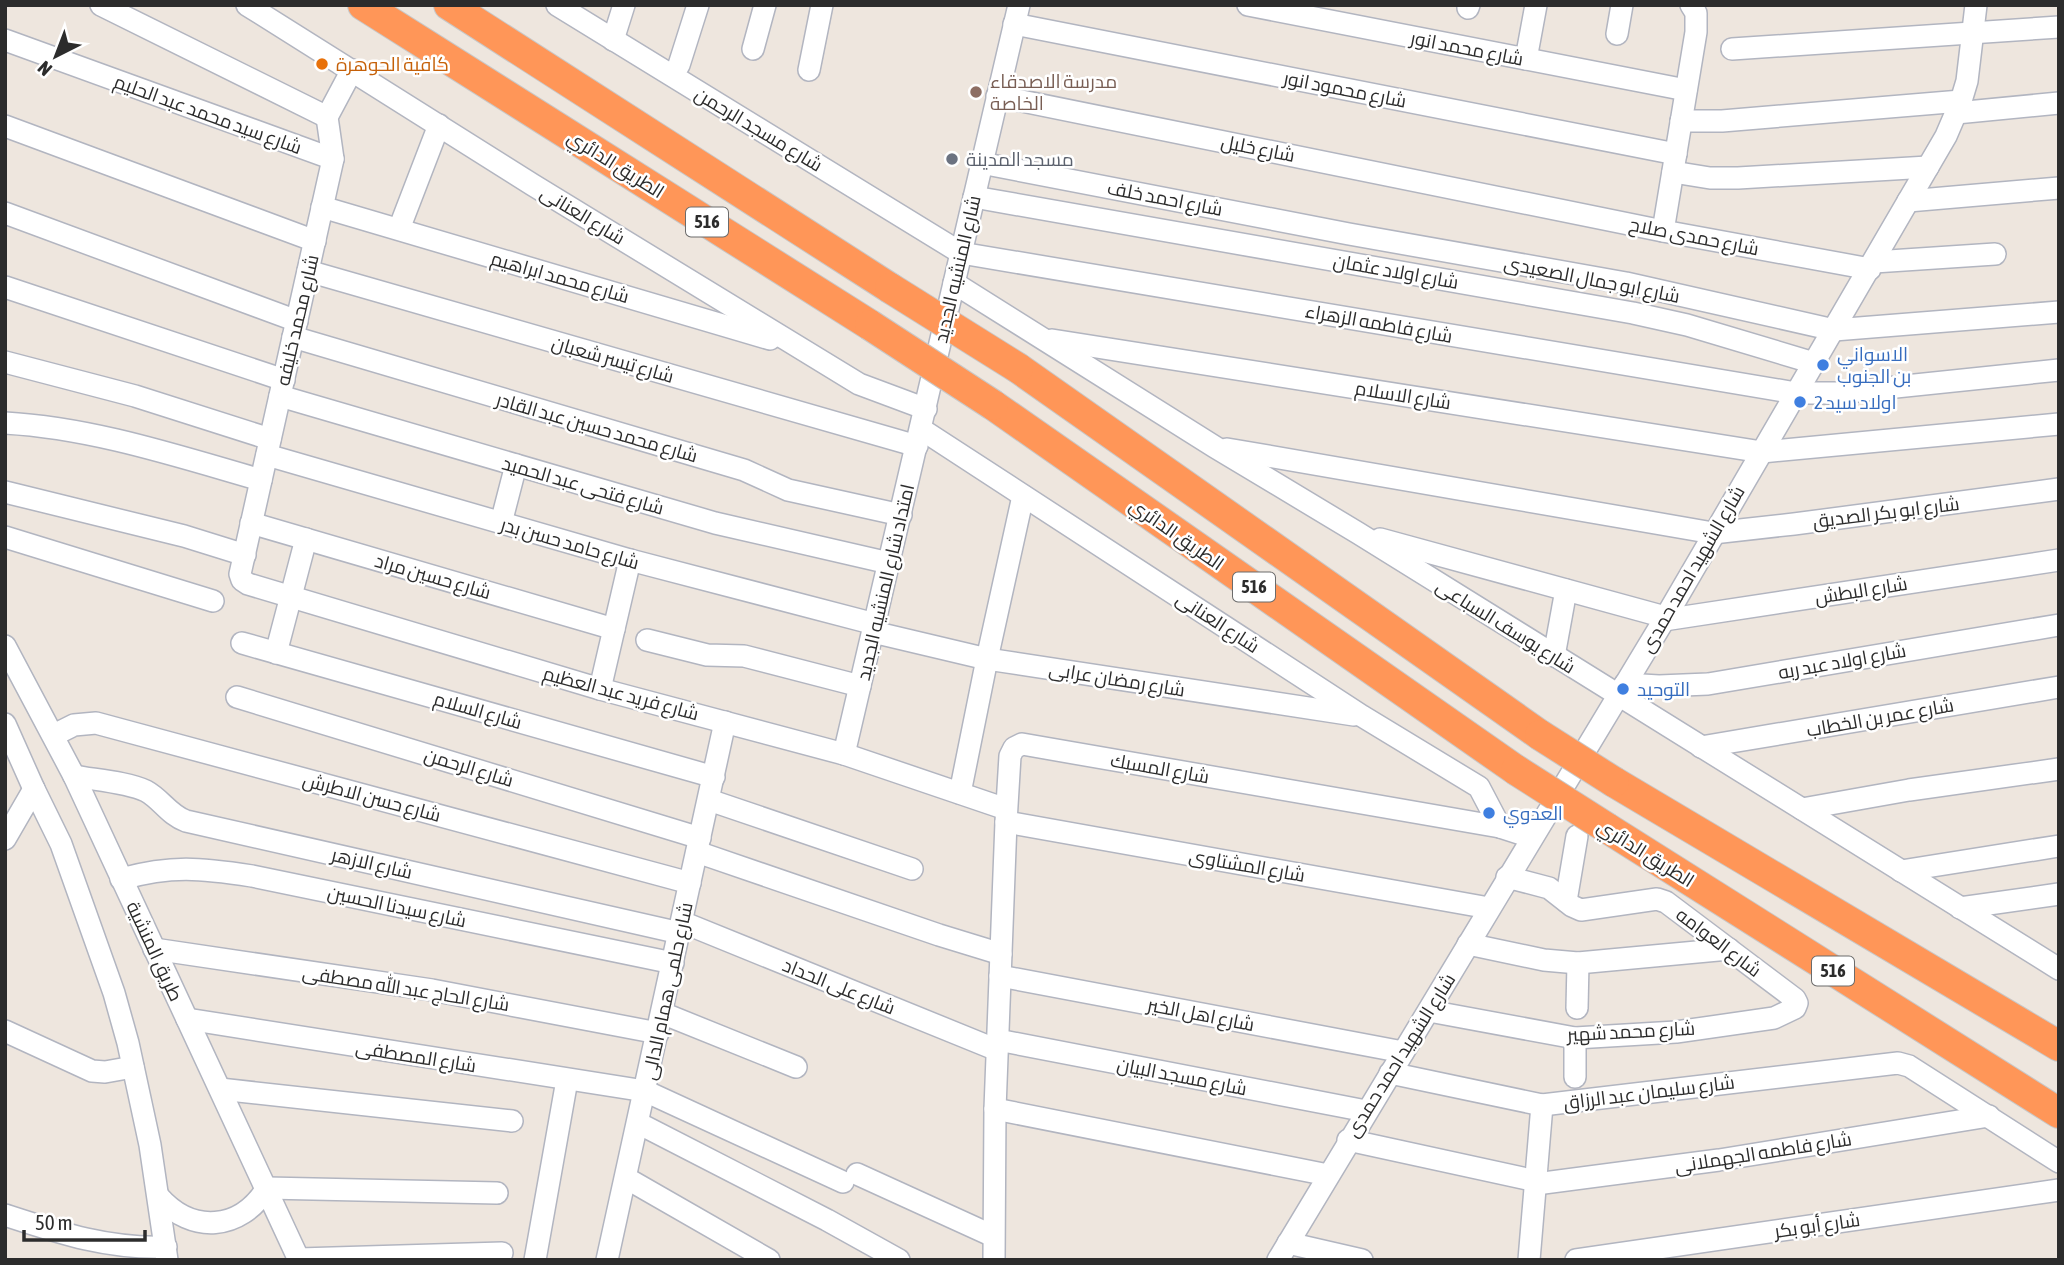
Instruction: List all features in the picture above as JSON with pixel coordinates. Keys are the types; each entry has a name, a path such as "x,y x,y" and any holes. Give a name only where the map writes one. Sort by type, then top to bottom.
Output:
{"highway":[{"name":"الطريق الدائري","path":"363,5 993,404 1516,770 2059,1113"},
{"name":"516","path":"449,5 1018,368 1539,735 2059,1046"}],"street":[{"path":"101,5 327,117 352,70"},
{"name":"شارع العنانى","path":"247,5 859,384 1023,496 1362,716 1479,787 1500,827"},
{"name":"شارع مسجد الرحمن","path":"556,5 961,253"},
{"path":"613,40 624,5"},
{"path":"679,65 698,5"},
{"path":"753,49 765,5"},
{"path":"808,70 822,5"},
{"name":"شارع محمد انور","path":"1248,5 1686,90"},
{"path":"1526,59 1536,5"},
{"path":"1617,34 1622,5"},
{"path":"1663,231 1696,23 1696,13 1691,5"},
{"name":"شارع الشهيد احمد حمدى","path":"1283,1251 1665,619 1946,136 1967,81 1976,5"},
{"name":"شارع المنشيه الجديد","path":"922,428 1016,15"},
{"name":"شارع محمود انور","path":"1016,15 1674,163 1710,178 1928,167"},
{"path":"1732,49 2059,27"},
{"name":"شارع سيد محمد عبد الحليم","path":"5,40 332,159"},
{"name":"شارع خليل","path":"997,96 1519,201"},
{"path":"1682,121 2059,103"},
{"name":"شارع محمد خليفه","path":"242,564 332,159 327,117"},
{"path":"399,229 439,125"},
{"path":"5,126 315,241"},
{"name":"شارع احمد خلف","path":"981,163 1349,234"},
{"path":"1908,201 2059,188"},
{"name":"شارع اولاد عثمان","path":"974,197 1633,313 1814,363"},
{"name":"شارع حمدى صلاح","path":"1519,201 1663,231 1872,265 1996,254"},
{"name":"شارع محمد ابراهيم","path":"322,207 799,348"},
{"name":"شارع محمد حسين عبد القادر","path":"5,213 295,329 744,470 788,490 901,515"},
{"name":"شارع ابو جمال الصعيدى","path":"1349,234 1626,283 1834,330"},
{"name":"شارع فاطمه الزهراء","path":"961,253 1796,393 1850,392 2059,370"},
{"name":"شارع تيسر شعبان","path":"308,271 922,428"},
{"name":"شارع يوسف السباعى","path":"954,283 1554,656 1621,689 1702,747 2059,969"},
{"name":"شارع فتحى عبد الحميد","path":"5,287 282,388 516,465 715,523 889,564"},
{"path":"1834,330 2059,312"},
{"name":"شارع الاسلام","path":"1045,339 1762,452 2059,424"},
{"name":"شارع حامد حسن بدر","path":"5,362 135,396 268,447 500,523 874,628"},
{"path":"5,423 103,436 261,480"},
{"name":"امتداد شارع المنشيه الجديد","path":"844,754 922,428"},
{"path":"1214,447 1713,533"},
{"path":"500,523 516,465"},
{"name":"شارع ابو بكر الصديق","path":"1713,533 2059,489"},
{"name":"شارع فريد عبد العظيم","path":"5,492 184,536 242,564 242,580 248,584 600,689 844,754 960,793 1006,815"},
{"path":"960,793 986,659 1023,496"},
{"name":"شارع حسين مراد","path":"251,523 614,629"},
{"path":"1358,533 1665,619"},
{"path":"5,537 213,601"},
{"path":"276,653 306,539"},
{"name":"شارع البطش","path":"1665,619 2059,560"},
{"path":"600,689 630,561"},
{"path":"1554,656 1566,590"},
{"name":"شارع اولاد عبد ربه","path":"1621,689 1708,684 2059,625"},
{"name":"شارع رمضان عرابى","path":"874,628 986,659 1362,716"},
{"path":"647,640 707,655 744,656 860,686"},
{"name":"شارع السلام","path":"242,643 713,777"},
{"name":"طريق المنشية","path":"5,646 74,776 299,1260"},
{"name":"شارع عمر بن الخطاب","path":"1702,747 2059,687"},
{"name":"شارع الرحمن","path":"237,697 699,845 939,936 1001,954"},
{"name":"شارع حلمى همام الدالى","path":"607,1260 724,722"},
{"path":"5,723 61,844 114,993 133,1067 159,1197 166,1254 99,1243 5,1215"},
{"name":"شارع حسن الاطرش","path":"54,735 74,725 96,723 690,883"},
{"name":"شارع المسبك","path":"994,1260 997,1045 1006,815 1010,755 1014,748 1022,744 1500,827 1531,837"},
{"path":"1802,809 1909,790 2059,769"},
{"name":"شارع الازهر","path":"74,776 139,788 156,798 171,814 186,821 681,927"},
{"path":"5,838 34,789"},
{"path":"709,800 912,869"},
{"name":"شارع المشتاوى","path":"1006,815 1489,908"},
{"path":"1566,901 1577,836"},
{"path":"1901,871 2059,846"},
{"name":"شارع سيدنا الحسين","path":"121,879 158,871 198,868 252,876 673,963"},
{"name":"شارع العوامه","path":"1507,877 1549,888 1581,910 1657,899 1666,902 1795,999 1796,1008 1791,1010"},
{"path":"1960,908 2059,894"},
{"name":"شارع على الحداد","path":"681,927 997,1045"},
{"path":"1468,944 1544,960 1578,963 1729,949"},
{"name":"شارع الحاج عبد الله مصطفى","path":"154,949 660,1023 796,1067"},
{"path":"1577,1008 1578,963"},
{"name":"شارع اهل الخير","path":"1000,976 1403,1052"},
{"name":"شارع محمد شهير","path":"1429,1011 1575,1038 1676,1032 1774,1018 1791,1010"},
{"name":"شارع المصطفى","path":"187,1019 645,1091 993,1236"},
{"path":"5,1031 92,1071 105,1072 133,1067"},
{"path":"1575,1038 1575,1077"},
{"name":"شارع مسجد البيان","path":"997,1045 1366,1111"},
{"name":"شارع سليمان عبد الرزاق","path":"1390,1073 1542,1105 1898,1063 1909,1066 1989,1116"},
{"path":"535,1260 567,1080"},
{"path":"220,1089 512,1121"},
{"path":"1529,1260 1542,1105"},
{"path":"995,1109 1328,1175"},
{"path":"1989,1116 2059,1162"},
{"name":"شارع فاطمه الجهملانى","path":"1348,1140 1536,1183 1719,1160 1989,1116"},
{"path":"638,1123 899,1260"},
{"path":"626,1178 769,1260"},
{"path":"159,1197 176,1213 210,1223 233,1219 243,1214 253,1207 267,1188 497,1193"},
{"name":"شارع أبو بكر","path":"1576,1260 2059,1190"},
{"path":"1283,1251 1362,1260"},
{"path":"299,1260 502,1253"}],"place":[{"name":"كافية الحوهرة","path":"322,64"},
{"name":"مدرسة الاصدقاء الخاصة","path":"976,92"},
{"name":"مسجد المدينة","path":"952,159"},
{"name":"الاسواني بن الجنوب","path":"1823,365"},
{"name":"اولاد سيد 2","path":"1800,402"},
{"name":"التوحيد","path":"1623,689"},
{"name":"العدوي","path":"1489,813"}]}
